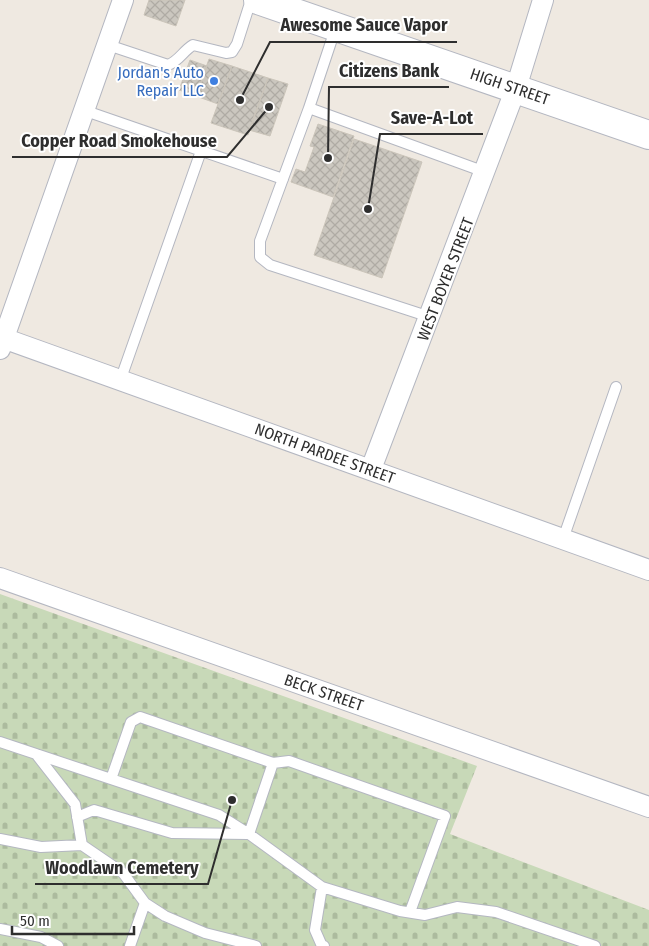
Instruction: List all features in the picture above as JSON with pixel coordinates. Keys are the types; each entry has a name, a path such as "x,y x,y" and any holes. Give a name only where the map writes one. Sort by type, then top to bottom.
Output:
{"main road":[{"name":"HIGH STREET","path":"258,0 649,135"}],"street":[{"path":"1,342 123,0"},
{"name":"WEST BOYER STREET","path":"371,469 516,88 543,0"},
{"name":"NORTH PARDEE STREET","path":"1,342 120,380 649,570"},
{"name":"BECK STREET","path":"0,578 649,807"}],"lane":[{"path":"108,45 168,65 177,62 187,48 193,45 226,53 232,52 237,44 251,0"},
{"path":"336,26 260,241 260,257 270,266 430,317"},
{"path":"308,108 485,172"},
{"path":"83,110 282,179"},
{"path":"120,380 200,151"},
{"path":"563,540 616,387"},
{"path":"111,779 131,722 140,717 273,763 289,761 445,816 410,912"},
{"path":"0,742 219,815 249,834 322,887 425,915 456,908 496,912 595,946"},
{"path":"36,754 75,804 82,844"},
{"path":"249,834 273,763"},
{"path":"77,817 94,810 172,832 249,834"},
{"path":"0,839 40,847 82,844 123,873 145,903 165,916 205,932 256,946"},
{"path":"322,887 315,930 322,946"},
{"path":"130,946 145,903"},
{"path":"0,929 41,937 58,946"}],"green space":[{"path":"0,594 477,766 450,834 649,910 649,946 0,946"}],"building":[{"path":"149,0 185,0 176,26 144,15"},
{"name":"Jordan's Auto Repair LLC","path":"209,59 232,66 218,104 196,96"},
{"path":"190,60 207,66 196,96 179,90"},
{"path":"232,66 268,78 248,135 211,123"},
{"path":"268,78 288,84 270,136 249,130"},
{"path":"318,124 354,136 333,197 291,182 296,169 305,172 314,147 310,146"},
{"path":"354,139 422,162 382,278 314,255"}],"place":[{"name":"Jordan's Auto Repair LLC","path":"214,81"},
{"name":"Awesome Sauce Vapor","path":"240,100"},
{"name":"Copper Road Smokehouse","path":"269,107"},
{"name":"Citizens Bank","path":"328,158"},
{"name":"Save-A-Lot","path":"368,209"},
{"name":"Woodlawn Cemetery","path":"232,800"}]}
